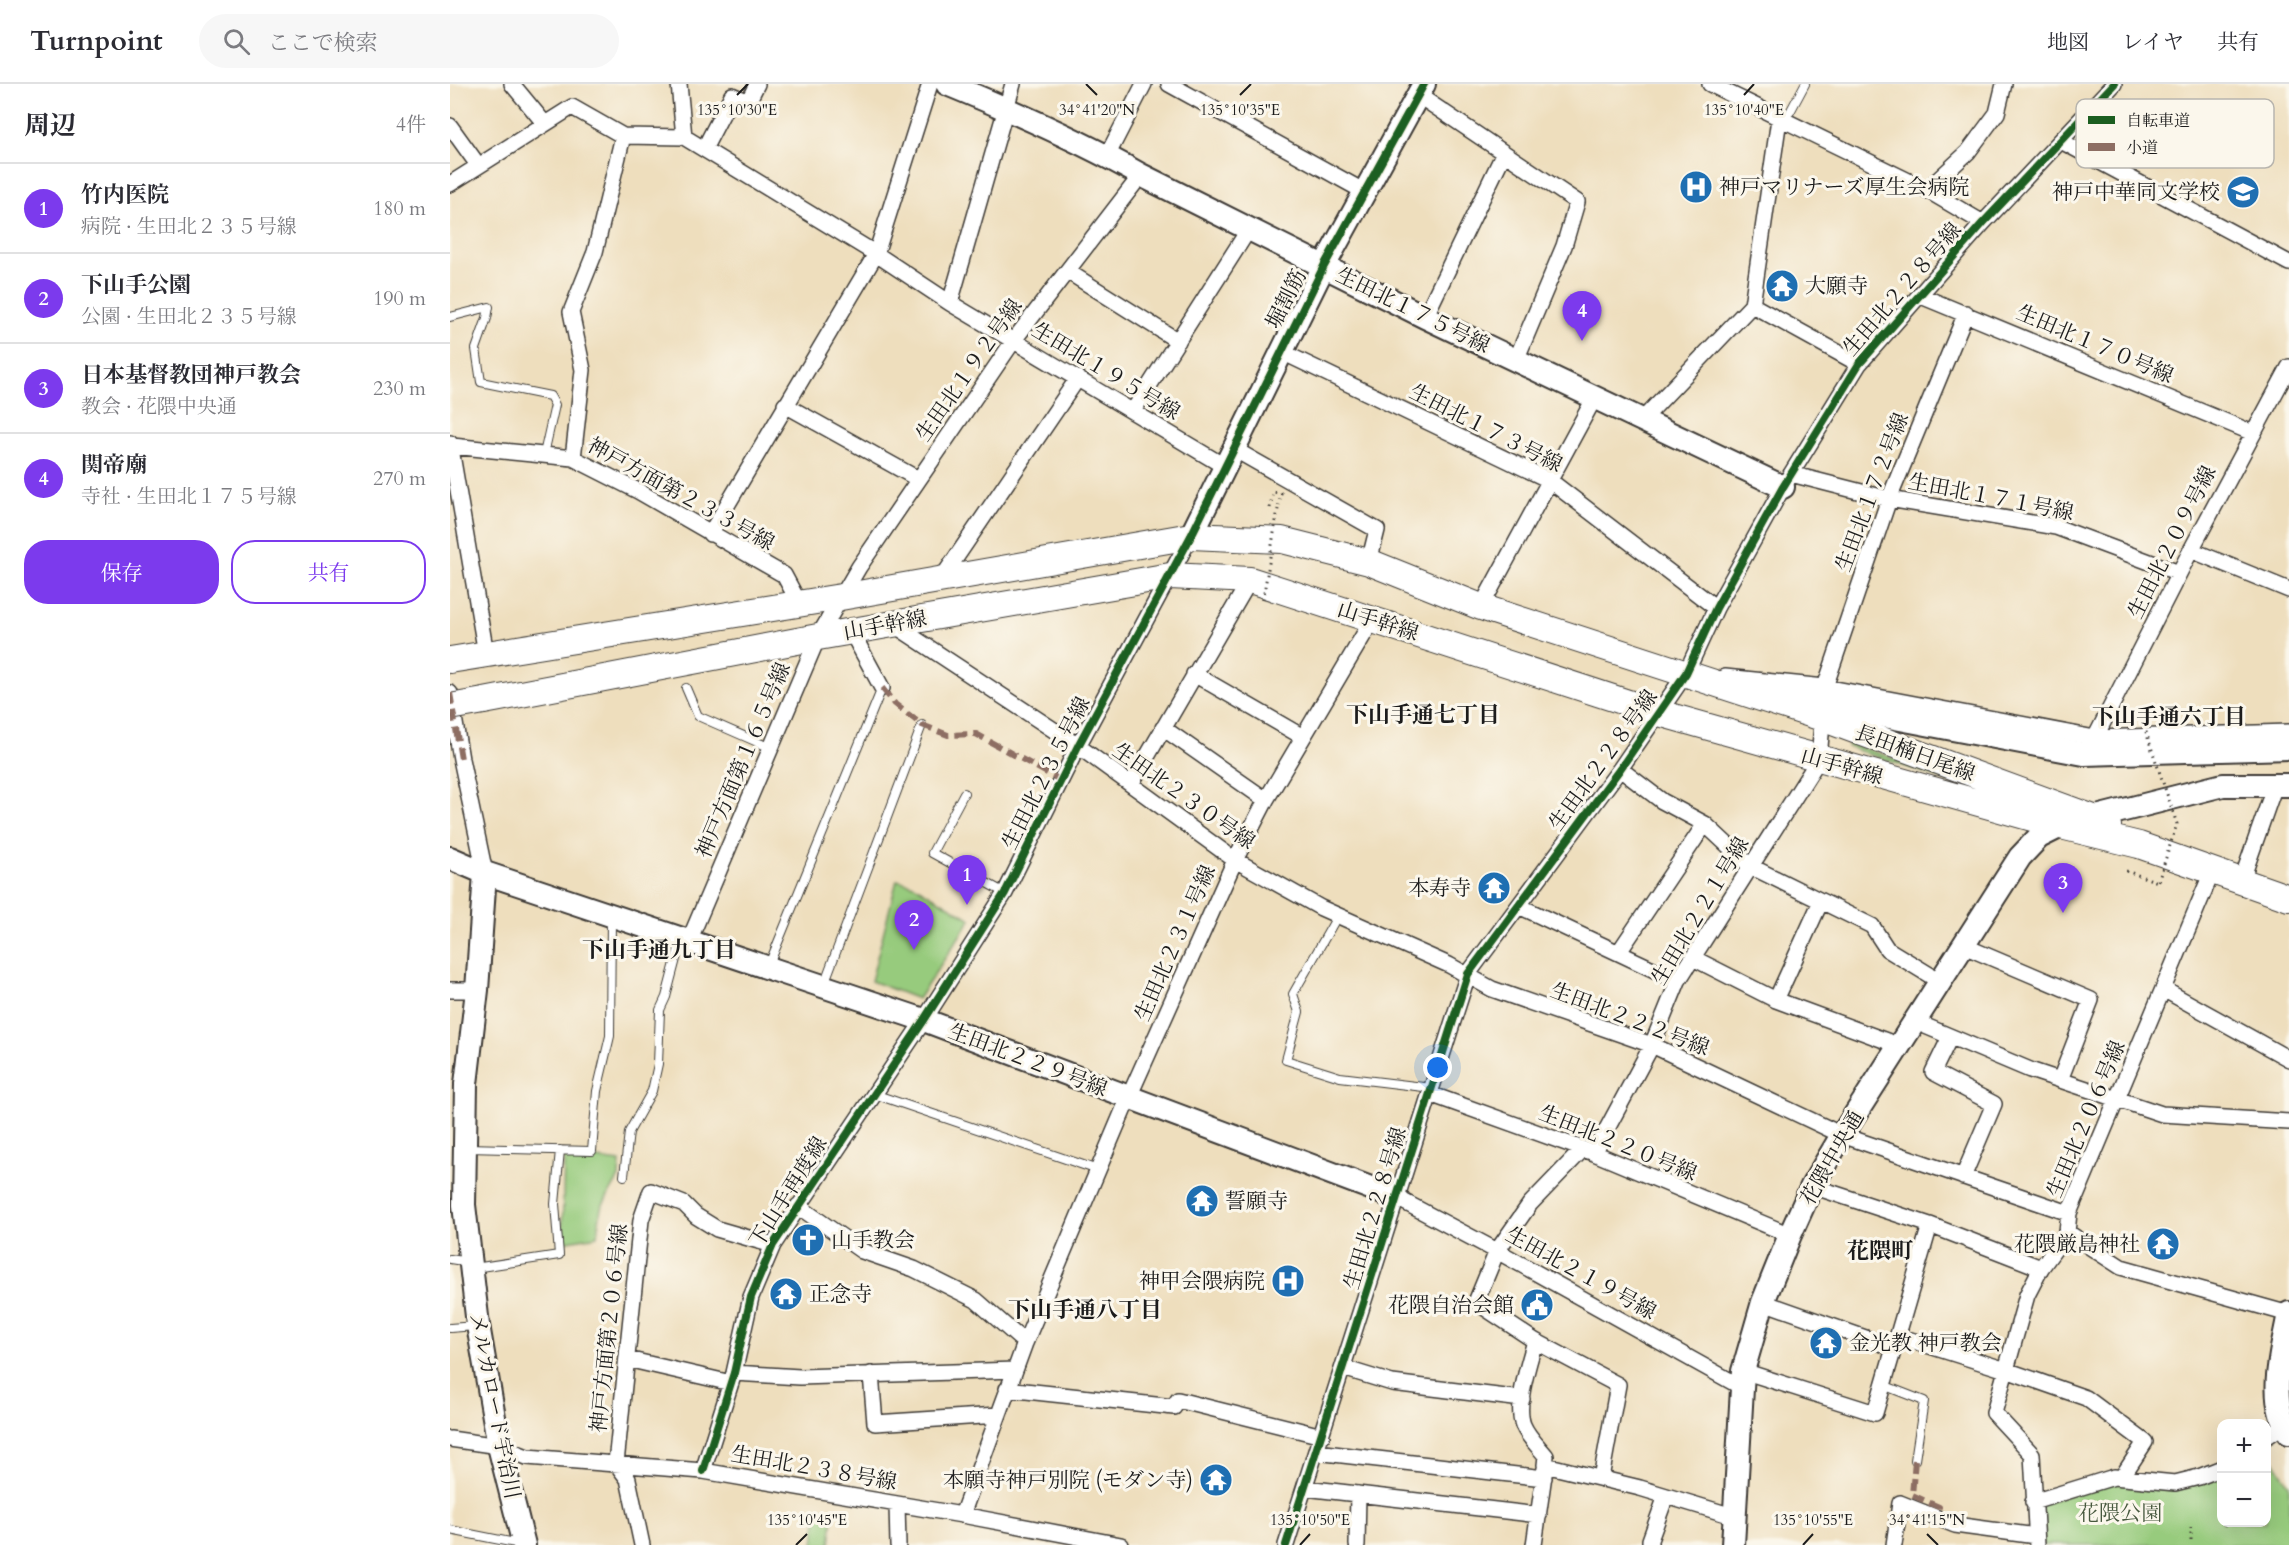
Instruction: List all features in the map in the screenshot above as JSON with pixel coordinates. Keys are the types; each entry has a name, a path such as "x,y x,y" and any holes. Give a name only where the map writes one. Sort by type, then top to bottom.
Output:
{"main road":[{"name":"山手幹線","path":"450,660 841,597 1191,536 1282,540 1369,562 1481,607 1686,674"},
{"name":"山手幹線","path":"450,706 851,631 1170,576 1256,590 1373,619 1659,713 2061,826"},
{"name":"長田楠日尾線","path":"1686,674 1824,702 2096,819 2139,845"},
{"name":"長田楠日尾線","path":"2061,826 2139,845 2289,898"}],"street":[{"path":"512,84 544,124"},
{"path":"450,184 572,106 623,136 684,136 679,84"},
{"path":"704,148 732,96 748,102 757,84"},
{"path":"710,534 876,254 930,84"},
{"name":"生田北１７５号線","path":"947,84 1107,156 1425,317 1516,360 1643,419 1787,480"},
{"path":"950,303 1013,84"},
{"path":"1107,156 1144,84"},
{"path":"1169,84 1365,192"},
{"path":"1710,84 1741,91 1779,119 1927,190 1983,223"},
{"path":"1927,190 1968,152 1997,113 2004,84"},
{"name":"生田北２２８号線","path":"2100,99 2114,84"},
{"path":"1421,90 1504,153 1577,202 1564,246 1516,360"},
{"name":"堀割筋","path":"1191,536 1323,266 1421,90"},
{"path":"1643,419 1752,305 1779,119"},
{"name":"生田北２２８号線","path":"1286,1545 1468,974 1620,769 1686,674 1716,608 1787,480 1859,364 1983,223 2076,125"},
{"path":"450,126 478,165"},
{"path":"573,458 583,370 571,312 595,252 623,136"},
{"name":"生田北１９５号線","path":"684,136 876,254 950,303 1133,411 1377,530 1369,562"},
{"path":"2061,141 2076,149"},
{"path":"1425,317 1504,153"},
{"path":"2111,168 2289,263"},
{"name":"生田北１９２号線","path":"841,597 918,479 1014,340 1141,175"},
{"path":"1133,411 1250,229"},
{"path":"1067,271 1178,340"},
{"name":"生田北１７０号線","path":"1921,296 2253,433"},
{"path":"1752,305 1859,364"},
{"name":"生田北１７２号線","path":"1819,759 1824,702 1889,499 1965,313"},
{"name":"生田北１７３号線","path":"1280,351 1549,480 1716,608"},
{"name":"生田北２０９号線","path":"2095,738 2191,550 2289,367"},
{"path":"942,578 1078,378"},
{"path":"1481,607 1595,397"},
{"path":"785,405 918,479"},
{"path":"451,445 482,654"},
{"name":"神戸方面第２３３号線","path":"451,445 573,458 638,491 784,575 799,603"},
{"name":"生田北１７１号線","path":"1787,480 2056,527 2179,573"},
{"name":"生田北２３５号線","path":"924,1020 1005,893 1078,746 1191,536"},
{"path":"2191,550 2289,590"},
{"path":"1131,784 1194,675 1256,590"},
{"name":"神戸方面第１６５号線","path":"685,940 818,637 841,597"},
{"name":"生田北２３１号線","path":"962,1515 1025,1343 1128,1098 1235,860 1266,800 1373,619"},
{"name":"生田北２３０号線","path":"892,624 1078,746 1235,860 1338,915 1468,974"},
{"path":"851,631 882,688"},
{"path":"1194,675 1303,737"},
{"path":"450,693 485,873"},
{"path":"1824,702 2095,738 2289,732"},
{"path":"1824,702 1879,715 2084,754 2289,748"},
{"path":"1163,728 1266,800"},
{"name":"生田北２２１号線","path":"1535,1341 1476,1302 1497,1251 1530,1204 1588,1151 1652,1045 1678,981 1819,759"},
{"path":"1620,769 1662,801 1705,824 1750,866 1872,926 1887,949 1941,982"},
{"name":"山手幹線","path":"2061,826 2096,819 2223,785 2282,785"},
{"path":"2241,882 2282,785"},
{"path":"1619,952 1705,824"},
{"name":"花隈中央通","path":"1733,1545 1743,1379 1763,1302 1812,1186 1842,1135 1916,1023 2020,857 2039,837 2061,826"},
{"path":"450,858 485,873"},
{"name":"生田北２０６号線","path":"2037,1540 2032,1454 1994,1413 2027,1295 2041,1268 2067,1232 2068,1212 2212,872"},
{"name":"生田北２２９号線","path":"485,873 924,1020 1397,1198"},
{"name":"メルカロード宇治川","path":"485,873 477,990 466,1084 465,1148 457,1199 464,1263 478,1325 499,1446 524,1545"},
{"path":"1776,1000 1821,901"},
{"path":"1519,906 1678,981"},
{"path":"1964,946 2091,1000 2060,1080"},
{"path":"1693,958 1776,1000 1900,1046"},
{"name":"生田北２２２号線","path":"1468,974 1492,989 1652,1045 1842,1135 2068,1212"},
{"path":"2163,989 2289,1059"},
{"path":"450,990 477,990"},
{"name":"下山手再度線","path":"703,1471 733,1378 751,1297 773,1245 924,1020"},
{"path":"1916,1023 2060,1080 2162,1114 2289,1122"},
{"path":"1950,1036 1933,1072 1994,1104 1963,1177"},
{"name":"生田北２２０号線","path":"1430,1091 1588,1151 1790,1235"},
{"path":"1812,1186 1930,1225 2041,1268"},
{"name":"神戸方面第２０６号線","path":"616,1463 641,1220 651,1191 684,1204 696,1216 717,1229 773,1245"},
{"name":"生田北２１９号線","path":"1397,1198 1743,1379 1875,1413 1883,1385"},
{"path":"798,1206 862,1251 914,1269 976,1300 1025,1343"},
{"path":"1883,1385 1930,1225"},
{"path":"2067,1232 2121,1267 2289,1313 2278,1371 2277,1398 2280,1432"},
{"path":"1763,1302 1896,1342 2006,1370 2086,1398 2145,1442 2122,1477"},
{"path":"1534,1545 1546,1456 1528,1435 1522,1423 1522,1399 1535,1341 1618,1385 1601,1478"},
{"path":"627,1359 733,1378 1015,1370"},
{"path":"1343,1368 1392,1383 1522,1399"},
{"path":"872,1374 875,1423 998,1415"},
{"path":"1007,1389 1174,1407 1178,1400 1322,1436"},
{"name":"生田北２３８号線","path":"450,1439 499,1446 527,1457 703,1471 962,1515 1121,1545"},
{"path":"1316,1452 1601,1478 1736,1517"},
{"path":"616,1463 628,1479 642,1545"},
{"path":"2033,1502 2114,1477 2175,1483 2217,1470"},
{"path":"1305,1488 1539,1515"},
{"path":"1357,1545 1358,1494"},
{"path":"1650,1545 1666,1496"},
{"path":"1894,1545 1899,1503 1955,1525 2037,1540"},
{"path":"897,1504 898,1545"}],"lane":[{"path":"1779,119 1790,111 1804,84"},
{"path":"450,317 489,307 476,349 481,382 550,396 555,405 544,454"},
{"path":"686,688 698,716 771,748"},
{"path":"768,968 882,688"},
{"path":"823,986 922,725"},
{"path":"964,794 932,853 1005,893"},
{"path":"465,1148 592,1151 597,1091 610,1036 611,915"},
{"path":"1338,915 1293,994 1299,1012 1286,1060 1340,1077 1430,1091"},
{"path":"624,1176 629,1132 652,1091 658,1064 660,1010 685,940"},
{"path":"874,1094 1098,1170"},
{"path":"464,1263 559,1255 555,1204 560,1150"},
{"path":"450,1328 478,1325"},
{"path":"1883,1385 1924,1401 1915,1460"},
{"path":"450,1530 524,1545"}],"path":[{"path":"1256,590 1281,494 1273,492 1270,508"},
{"path":"2126,871 2158,882 2177,824 2144,726"},
{"path":"2191,1527 2191,1540"}],"green space":[{"path":"1849,743 1999,795 1998,798 1848,747"},
{"path":"897,880 914,885 971,919 918,999 871,981"},
{"path":"564,1155 620,1162 619,1177 601,1208 597,1236 562,1242"},
{"name":"花隈公園","path":"2271,1456 2289,1485 2289,1545 2043,1545 2039,1504 2106,1483 2217,1474 2217,1527 2271,1527"},
{"path":"818,1508 834,1510 830,1545 814,1545"}],"marked path":[{"path":"882,688 895,704 922,725 948,735 976,734 1060,780"},
{"path":"450,693 461,759"},
{"path":"1915,1460 1912,1495 1939,1507 1936,1518"}],"cycle path":[{"path":"703,1471 734,1373 751,1297 773,1245 924,1020 1005,893 1078,746 1191,536 1324,266 1424,84"},
{"path":"2100,99 2114,84"},
{"path":"1286,1545 1468,974 1620,769 1686,673 1716,608 1783,487 1859,364 1983,223 2076,124"}],"place":[{"name":"神戸マリナーズ厚生会病院","path":"1696,187"},
{"name":"神戸中華同文学校","path":"2243,192"},
{"name":"大願寺","path":"1782,286"},
{"name":"関帝廟","path":"1582,341"},
{"name":"本寿寺","path":"1494,888"},
{"name":"竹内医院","path":"967,905"},
{"name":"日本基督教団神戸教会","path":"2063,913"},
{"name":"下山手公園","path":"914,950"},
{"name":"誓願寺","path":"1202,1201"},
{"name":"山手教会","path":"808,1240"},
{"name":"花隈厳島神社","path":"2163,1244"},
{"name":"神甲会隈病院","path":"1288,1281"},
{"name":"正念寺","path":"786,1294"},
{"name":"花隈自治会館","path":"1537,1305"},
{"name":"金光教 神戸教会","path":"1826,1343"},
{"name":"本願寺神戸別院 (モダン寺)","path":"1216,1480"}],"district":[{"name":"下山手通七丁目","path":"1423,714"},
{"name":"下山手通六丁目","path":"2169,716"},
{"name":"下山手通九丁目","path":"659,949"},
{"name":"花隈町","path":"1880,1250"},
{"name":"下山手通八丁目","path":"1085,1309"}]}
